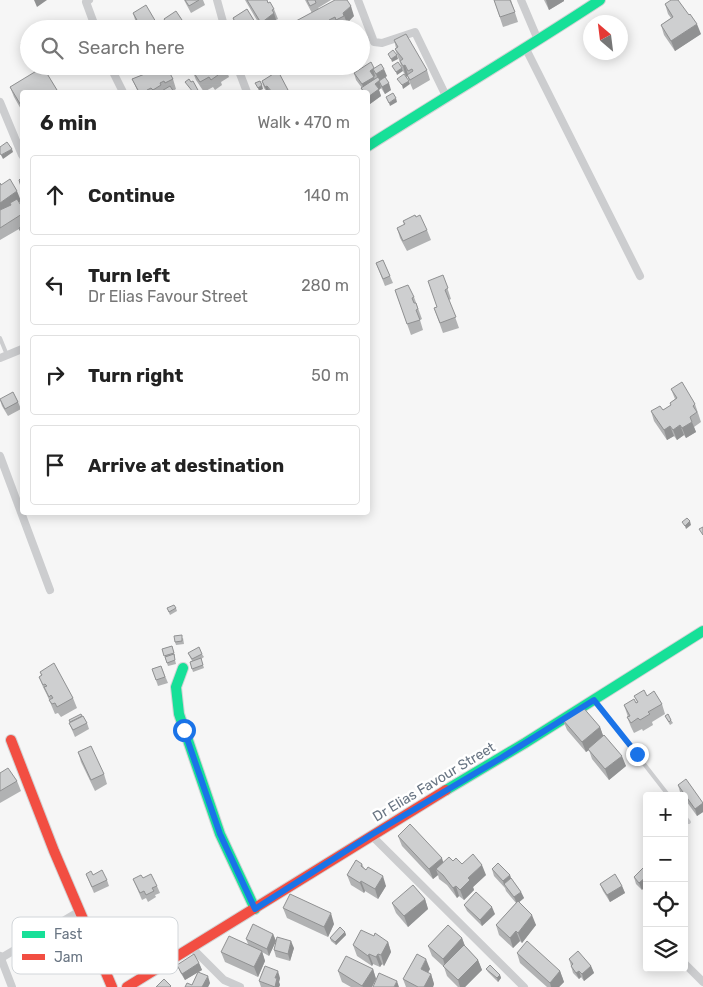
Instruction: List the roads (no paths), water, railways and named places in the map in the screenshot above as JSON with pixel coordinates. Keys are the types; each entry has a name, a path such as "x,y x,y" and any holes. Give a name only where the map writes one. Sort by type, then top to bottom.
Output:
{"street":[{"path":"89,0 86,2 93,20"},
{"path":"217,0 223,20"},
{"path":"358,0 366,20"},
{"path":"520,0 538,40"},
{"path":"370,145 446,96 526,49 600,0"},
{"path":"370,32 374,42 382,43 415,32 446,96"},
{"path":"526,49 640,276"},
{"path":"114,75 122,90"},
{"path":"240,75 246,90"},
{"path":"0,102 20,150"},
{"path":"4,356 20,350"},
{"path":"0,456 20,510"},
{"path":"22,515 50,590"},
{"name":"Dr Elias Favour Street","path":"178,956 371,835 501,758 703,631"},
{"path":"183,668 176,687 179,714 220,834 255,909"},
{"path":"11,740 83,917"},
{"path":"371,835 524,987"},
{"path":"70,917 80,911"},
{"path":"192,948 224,980 240,987"},
{"path":"12,950 0,957 12,987"},
{"path":"688,967 703,982"},
{"path":"107,974 112,987"},
{"name":"Dr Elias Favour Street","path":"127,987 149,974"}],"lane":[{"path":"0,338 4,356"},
{"path":"594,700 666,792"}]}
